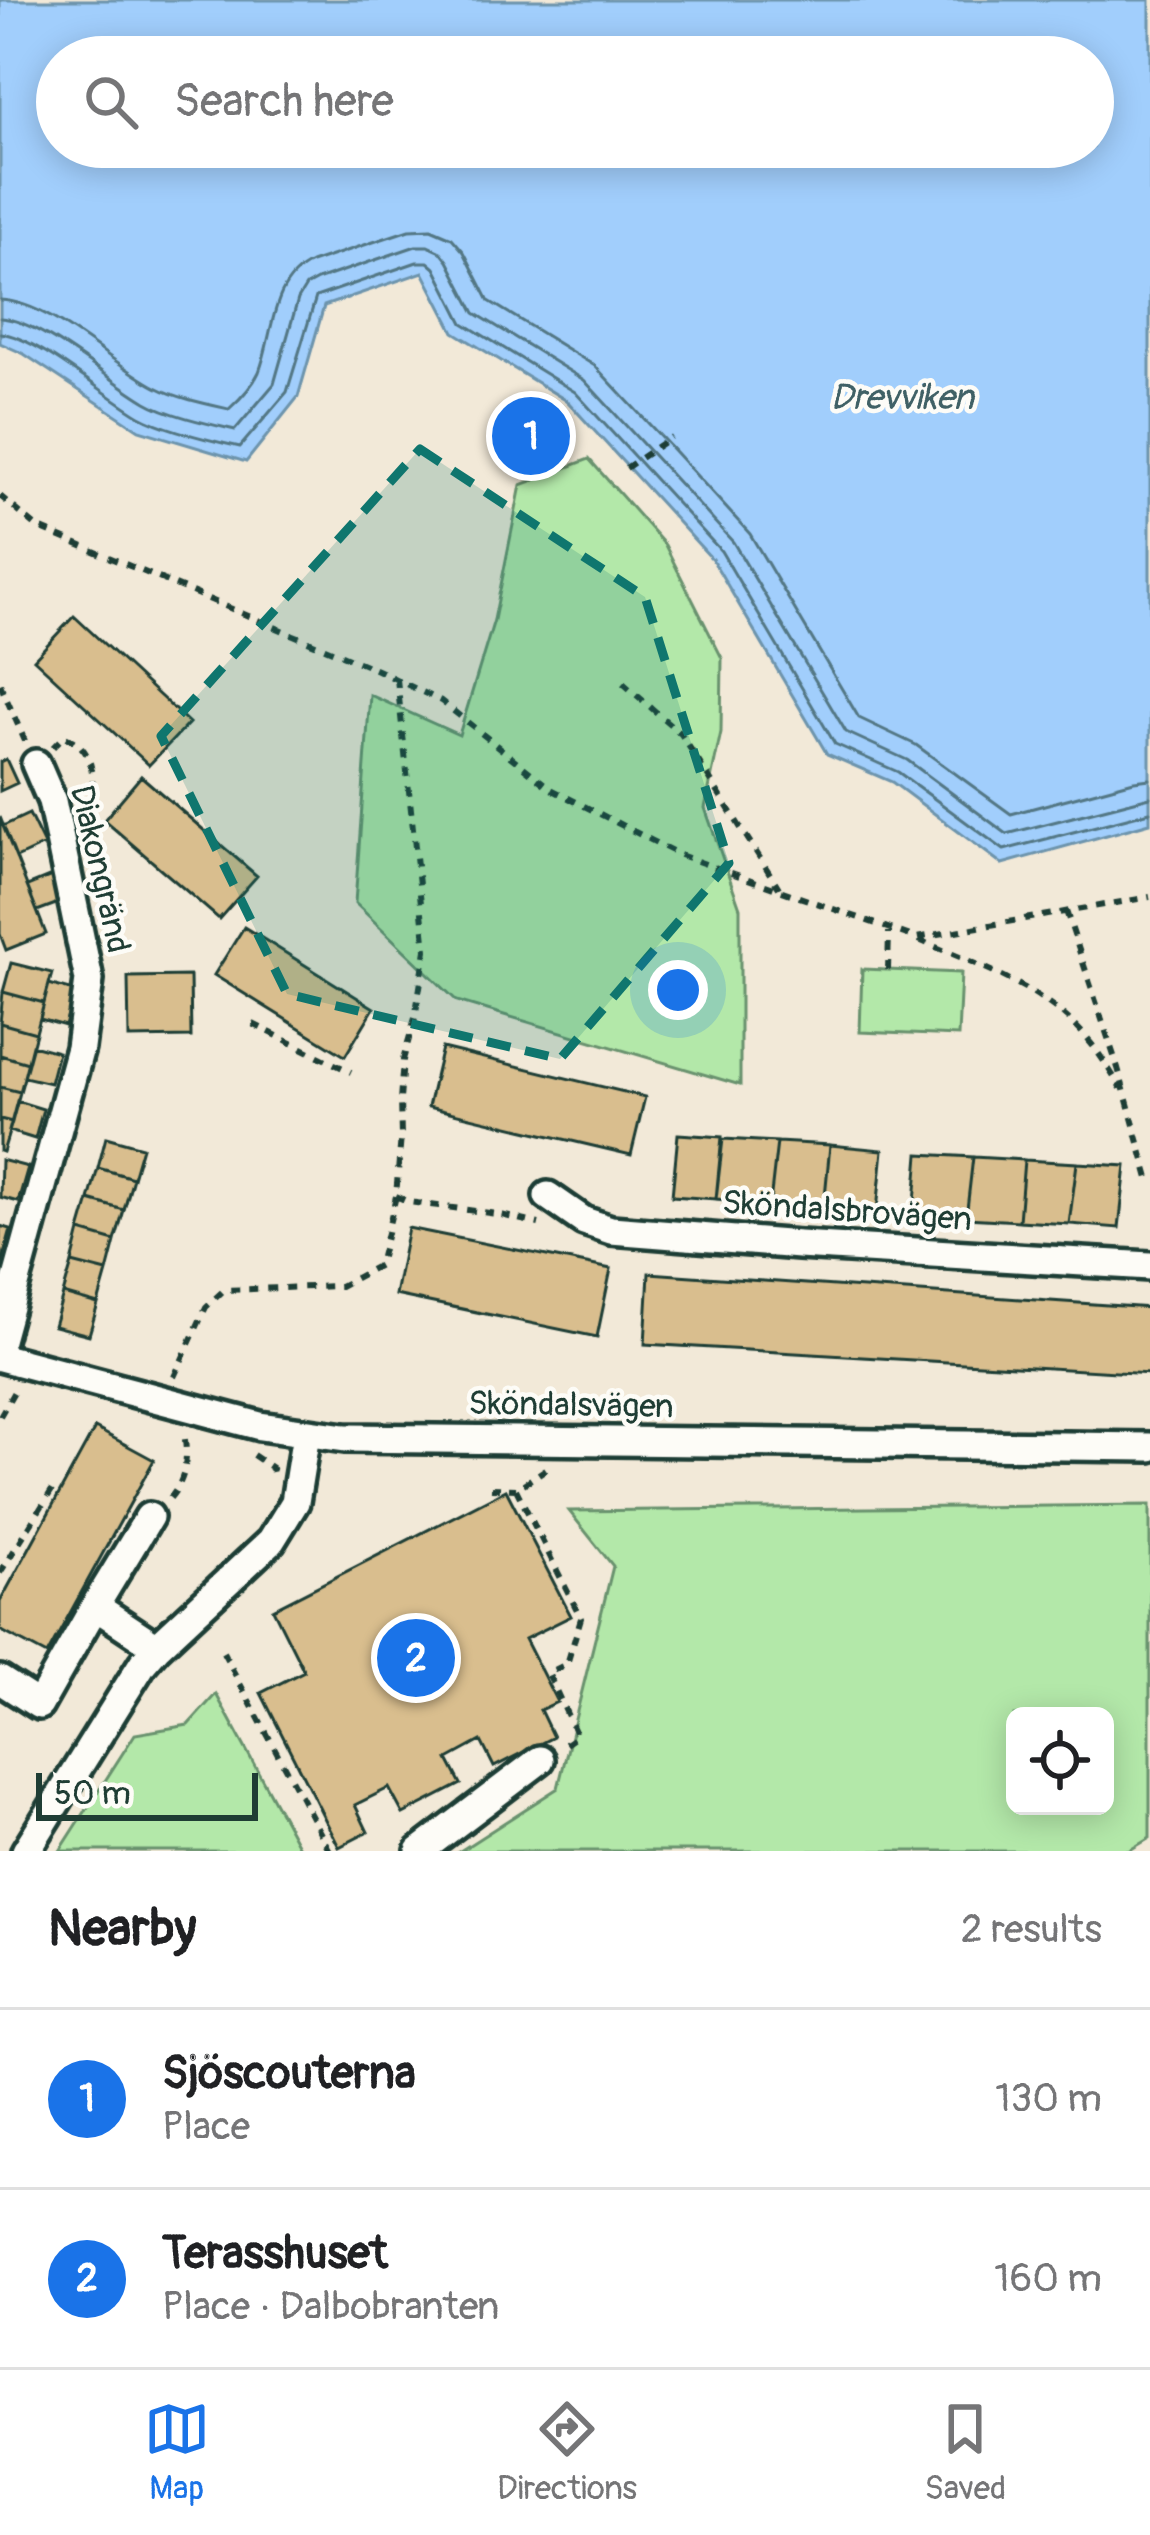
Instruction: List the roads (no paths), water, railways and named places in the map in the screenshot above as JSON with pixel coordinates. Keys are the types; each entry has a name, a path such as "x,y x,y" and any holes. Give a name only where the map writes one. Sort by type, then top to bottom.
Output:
{"street":[{"name":"Diakongränd","path":"0,1340 80,1048 89,980 52,802 36,764"},
{"name":"Sköndalsbrovägen","path":"548,1196 584,1221 610,1230 1150,1266"},
{"name":"Sköndalsvägen","path":"0,1357 174,1389 260,1426 306,1435 1150,1447"},
{"path":"26,1851 143,1663 272,1541 295,1502 306,1435"},
{"path":"0,1680 38,1705 149,1517"},
{"path":"94,1606 157,1647"},
{"path":"420,1851 540,1760"}],"water":[{"name":"Drevviken","path":"0,0 1150,0 1150,823 1002,864 892,782 827,754 712,559 567,401 454,332 423,272 324,306 298,397 246,462 139,430 0,343"}],"place":[{"name":"Sjöscouterna","path":"531,436"},
{"name":"Terasshuset","path":"416,1658"}]}
